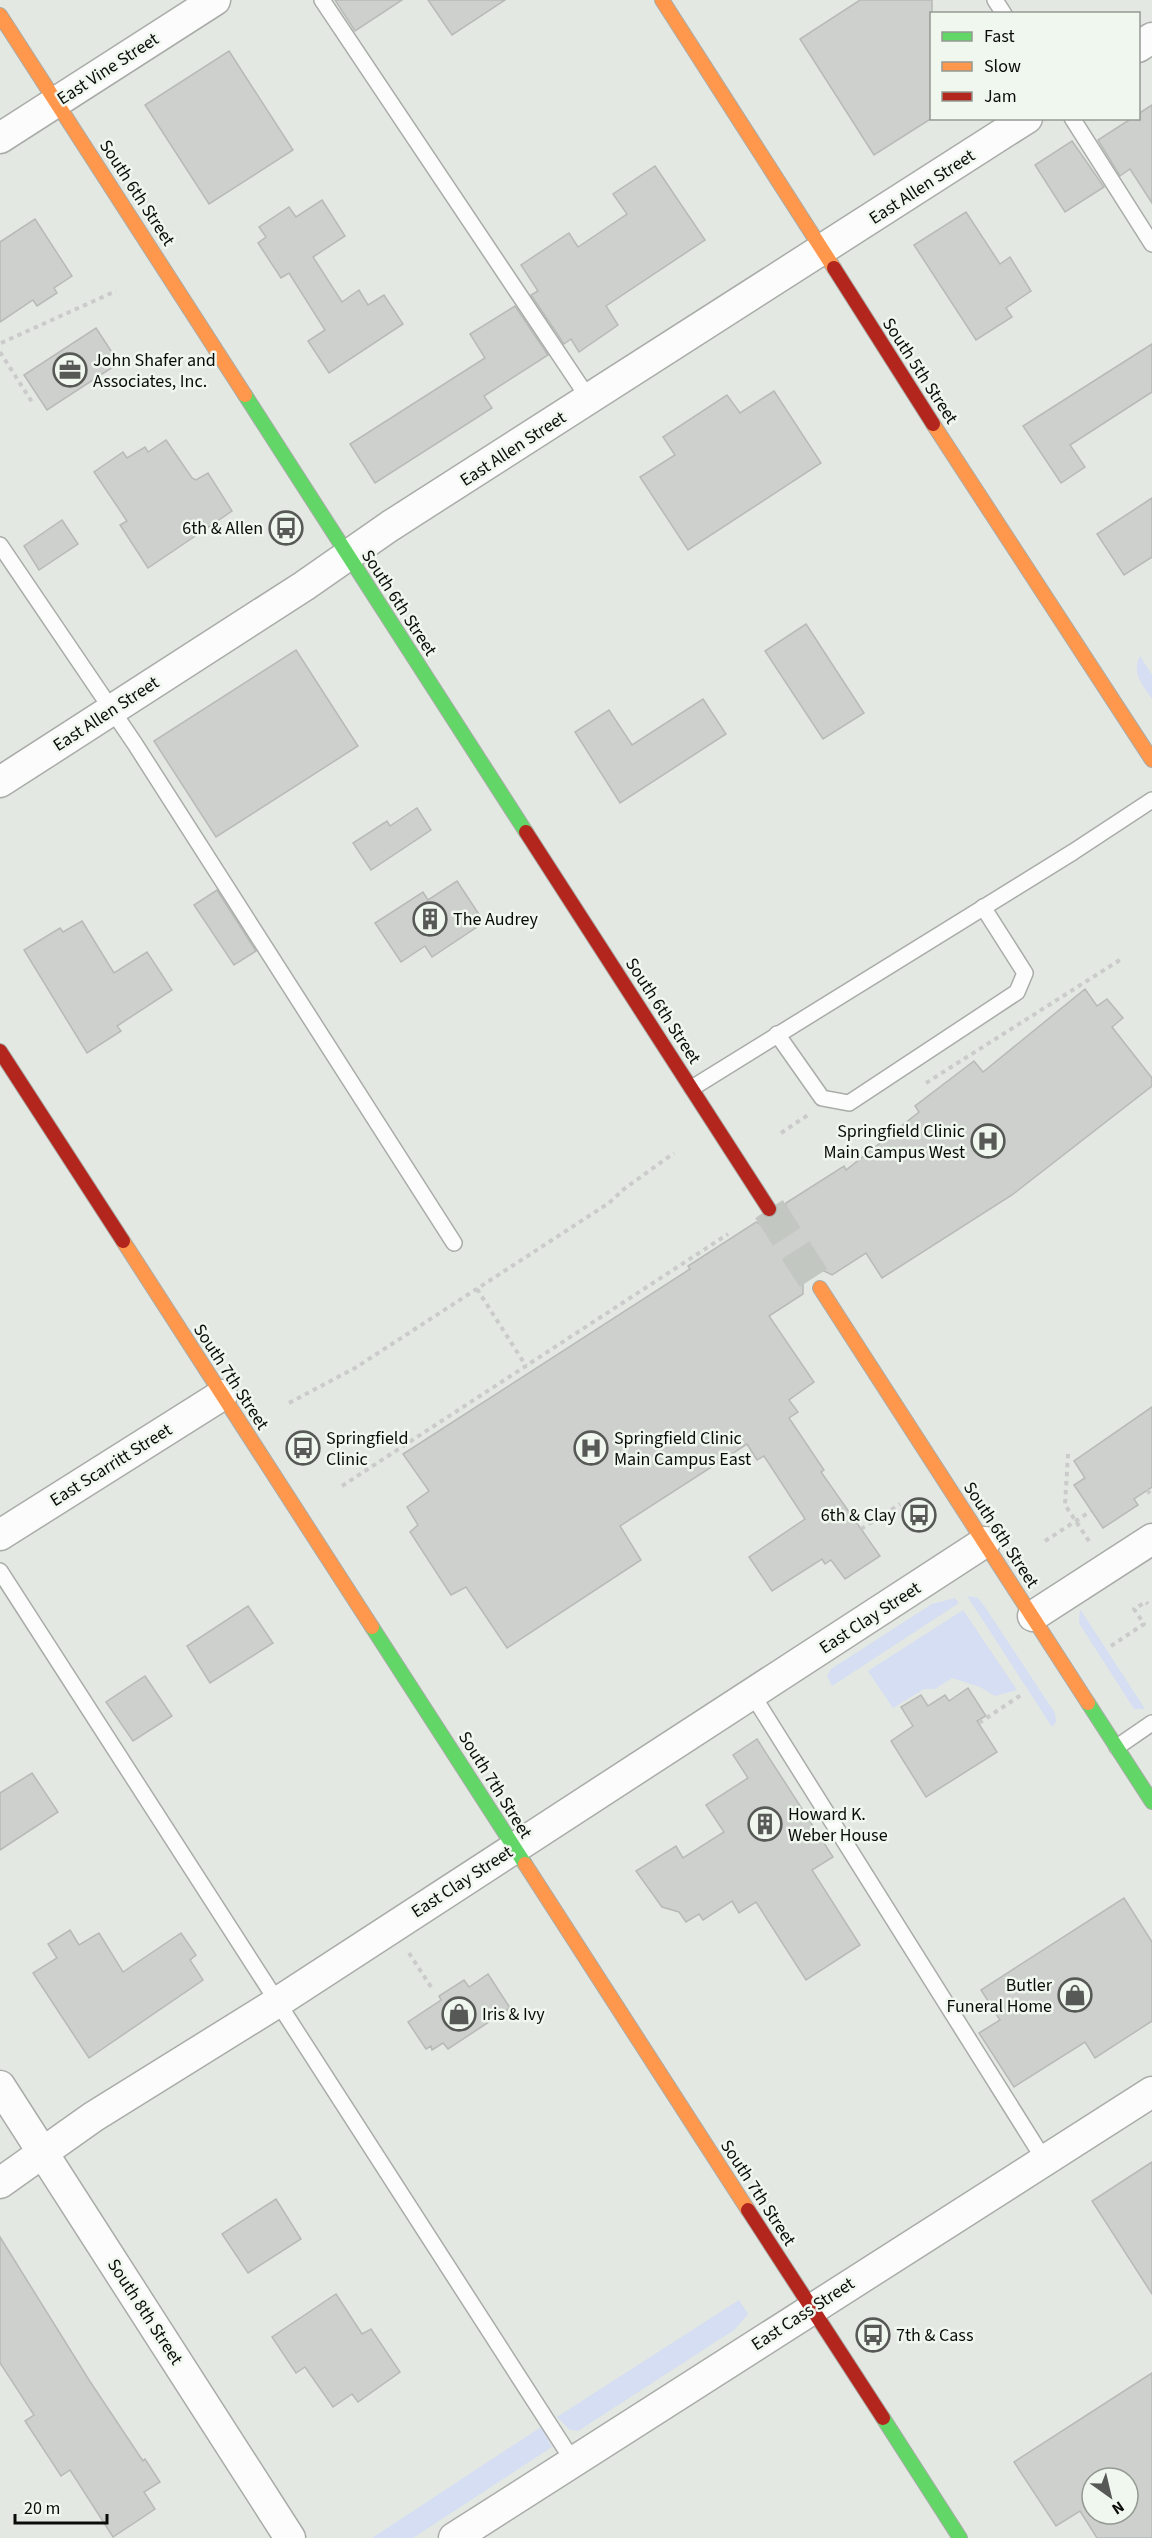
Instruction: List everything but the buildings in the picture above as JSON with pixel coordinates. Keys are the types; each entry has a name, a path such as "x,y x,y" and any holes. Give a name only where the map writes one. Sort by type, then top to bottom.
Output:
{"main road":[{"name":"South 5th Street","path":"662,0 1152,760"},
{"name":"South 6th Street","path":"0,15 769,1209"},
{"name":"South 7th Street","path":"0,1051 513,1849 960,2538"},
{"name":"South 6th Street","path":"820,1288 1152,1802"}],"street":[{"name":"East Vine Street","path":"0,138 215,0"},
{"name":"East Allen Street","path":"0,782 589,399 1024,120"},
{"name":"East Scarritt Street","path":"0,1535 222,1395"},
{"path":"1033,1616 1152,1539"},
{"name":"East Clay Street","path":"0,2183 93,2117 278,2002 985,1542"},
{"name":"South 8th Street","path":"0,2086 290,2538"},
{"name":"East Cass Street","path":"454,2538 1152,2092"}],"lane":[{"path":"322,0 589,399"},
{"path":"1073,120 1152,244"},
{"path":"0,545 112,710 454,1243"},
{"path":"692,1088 1152,800"},
{"path":"777,1034 822,1098 849,1103 1017,992 1025,973 983,907"},
{"path":"0,1571 573,2461"},
{"path":"752,1694 1045,2161"},
{"path":"1117,1747 1152,1723"}],"path":[{"path":"0,343 116,291"},
{"path":"0,352 32,402"},
{"path":"781,1133 810,1114"},
{"path":"289,1403 355,1368 477,1289 609,1203 624,1189 674,1153"},
{"path":"342,1486 728,1234"},
{"path":"477,1289 526,1366"},
{"path":"1068,1454 1065,1505 1095,1550"},
{"path":"1147,1490 1152,1496"},
{"path":"861,1529 900,1504"},
{"path":"1045,1541 1091,1510"},
{"path":"1111,1646 1144,1624 1134,1610 1146,1602 1148,1604"},
{"path":"979,1723 1024,1693"},
{"path":"410,1953 434,1990"}],"shaded area":[{"path":"1140,656 1152,675 1152,699 1137,673"},
{"path":"967,1596 978,1598 985,1607 1055,1713 1056,1722 1052,1727"},
{"path":"955,1598 959,1603 832,1686 827,1676 831,1669 932,1604"},
{"path":"1080,1609 1145,1709 1134,1709 1079,1623"},
{"path":"963,1610 1017,1690 995,1696 980,1687 952,1678 935,1689 924,1689 893,1708 868,1671"},
{"path":"739,2300 748,2314 734,2330 578,2431 570,2430 557,2417"},
{"path":"541,2427 552,2447 413,2538 372,2538"}],"tunnel":[{"path":"769,1209 820,1288"}],"traffic: fast":[{"path":"245,395 526,832"},
{"path":"372,1627 525,1864"},
{"path":"1088,1703 1152,1802"},
{"path":"883,2418 960,2538"}],"traffic: slow":[{"path":"662,0 834,268"},
{"path":"0,15 245,395"},
{"path":"933,424 1152,760"},
{"path":"123,1241 372,1627"},
{"path":"820,1288 1088,1703"},
{"path":"525,1864 748,2210"}],"traffic: jam":[{"path":"834,268 933,424"},
{"path":"526,832 769,1209"},
{"path":"0,1051 123,1241"},
{"path":"748,2210 883,2418"}],"place":[{"name":"John Shafer and Associates, Inc.","path":"70,370"},
{"name":"6th & Allen","path":"286,528"},
{"name":"The Audrey","path":"430,919"},
{"name":"Springfield Clinic Main Campus West","path":"988,1141"},
{"name":"Springfield Clinic","path":"303,1448"},
{"name":"Springfield Clinic Main Campus East","path":"591,1448"},
{"name":"6th & Clay","path":"919,1515"},
{"name":"Howard K. Weber House","path":"765,1824"},
{"name":"Butler Funeral Home","path":"1075,1995"},
{"name":"Iris & Ivy","path":"459,2014"},
{"name":"7th & Cass","path":"873,2335"}]}
